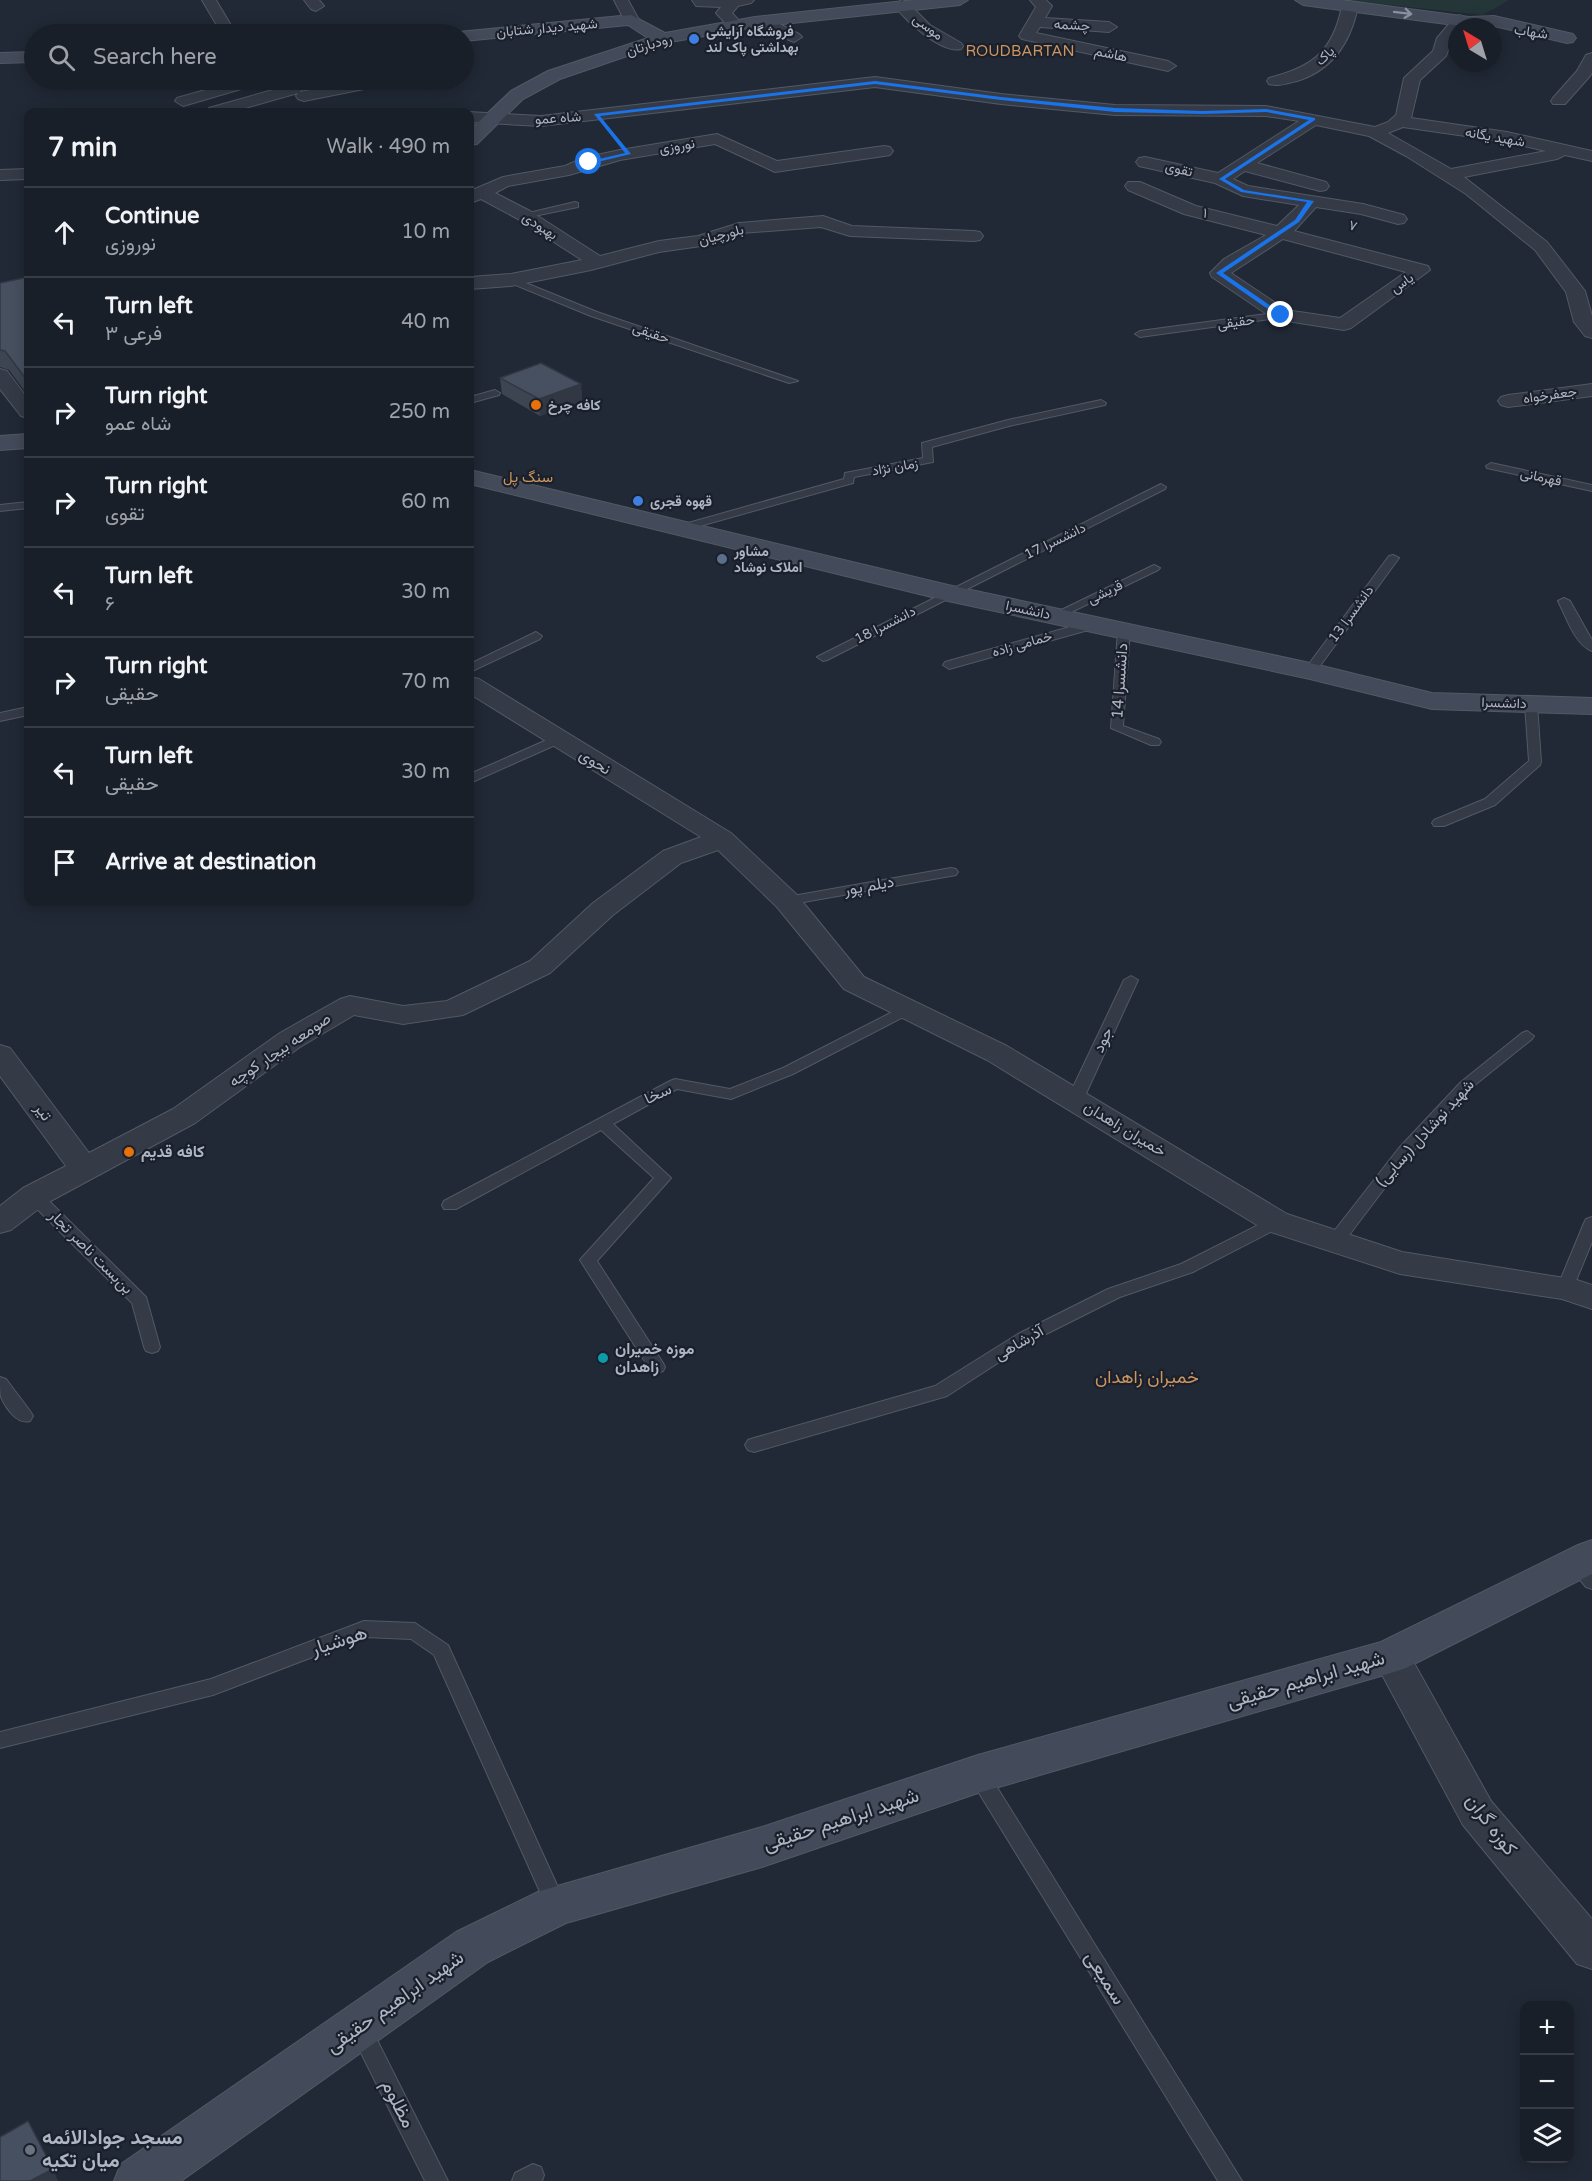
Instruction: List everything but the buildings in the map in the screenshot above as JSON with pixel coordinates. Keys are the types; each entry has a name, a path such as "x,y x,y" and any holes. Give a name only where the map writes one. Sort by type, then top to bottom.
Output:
{"street":[{"path":"209,0 223,24"},
{"path":"621,0 632,20 662,39"},
{"path":"700,0 701,3 740,1"},
{"name":"رودبارتان","path":"474,136 516,95 554,75 662,39 764,21 914,3 960,0"},
{"name":"هاشم","path":"1037,0 1044,6 1027,36 1168,66"},
{"name":"شهاب","path":"1303,0 1448,19"},
{"path":"735,25 724,12 740,1"},
{"name":"موسی","path":"914,3 925,28 955,46"},
{"name":"پاک","path":"1275,81 1288,79 1313,68 1329,56 1344,33 1350,6"},
{"path":"1499,18 1513,9"},
{"name":"شهید دیدار شتابان","path":"474,35 632,20"},
{"path":"764,21 794,37"},
{"name":"چشمه","path":"1035,22 1109,27"},
{"name":"شهاب","path":"1502,23 1576,39 1502,27"},
{"path":"1374,132 1394,126 1404,116 1412,78 1440,53 1443,41 1448,36"},
{"path":"0,58 24,57"},
{"path":"1559,101 1584,73 1592,58"},
{"name":"شاه عمو","path":"474,117 541,121 875,82 1001,99 1115,110 1266,111 1314,119 1374,132 1472,190 1541,246 1575,291 1584,322 1592,332"},
{"path":"183,101 221,90"},
{"path":"228,108 286,90"},
{"path":"295,90 315,108"},
{"path":"596,115 629,154"},
{"path":"1221,179 1314,119"},
{"name":"شهید یگانه","path":"1398,121 1507,138 1592,156"},
{"name":"نوروزی","path":"476,195 503,182 569,170 589,162 717,139 775,167 884,151"},
{"path":"1448,175 1569,152"},
{"name":"تقوی","path":"1145,162 1221,179 1243,191 1312,199"},
{"path":"1243,165 1312,199 1363,209 1398,219"},
{"path":"0,176 24,174"},
{"name":"۱","path":"1134,186 1197,212 1214,214 1279,233"},
{"name":"بهبودی","path":"476,195 524,215 597,262"},
{"name":"۷","path":"1312,199 1347,224"},
{"name":"حقیقی","path":"1281,315 1219,273 1297,221 1312,199"},
{"name":"بلورچیان","path":"474,283 511,280 659,247 701,241 739,228 823,220 850,231 974,236"},
{"name":"یاس","path":"1279,233 1421,270 1344,324 1281,315"},
{"path":"0,375 22,414"},
{"name":"جعفرخواه","path":"1508,401 1592,390"},
{"path":"0,443 24,441"},
{"name":"دانشسرا","path":"474,478 948,593 1310,671 1432,701 1592,706"},
{"name":"نحوی","path":"474,686 722,839"},
{"name":"خمیران زاهدان","path":"722,839 787,901 854,983 997,1053 1276,1222 1400,1263 1578,1292"},
{"name":"صومعه بیجار کوچه","path":"0,1222 34,1196 184,1116 290,1040 350,1005 403,1015 453,1009 540,967 603,909 672,857 722,839"},
{"name":"تیر","path":"0,1055 85,1170"},
{"name":"شهید ابراهیم حقیقی","path":"139,2181 472,1947 556,1905 762,1846 978,1774 1391,1656 1587,1568"},
{"name":"کوزه گران","path":"1391,1656 1477,1813 1592,1950"}],"lane":[{"path":"524,215 575,205"},
{"name":"حقیقی","path":"511,280 594,314 793,381"},
{"name":"حقیقی","path":"1140,334 1281,315"},
{"path":"474,399 495,393"},
{"name":"زمان نژاد","path":"678,529 849,481 849,475 929,460 927,445 1008,423 1101,403"},
{"name":"قهرمانی","path":"1491,466 1592,488"},
{"name":"دانشسرا 17","path":"948,593 1080,530 1161,487"},
{"path":"0,508 24,505"},
{"name":"دانشسرا 13","path":"1310,671 1393,558"},
{"name":"قریشی","path":"1055,616 1154,568"},
{"name":"دانشسرا 18","path":"823,657 948,593"},
{"path":"1564,601 1582,636 1592,647"},
{"name":"خمامی زاده","path":"949,665 1095,624"},
{"name":"دانشسرا 14","path":"1124,630 1117,728 1155,742"},
{"path":"474,666 536,636"},
{"path":"1439,823 1490,802 1535,762 1531,704"},
{"path":"0,717 24,712"},
{"path":"474,777 558,739"},
{"name":"دیلم پور","path":"787,901 951,872"},
{"name":"جود","path":"1075,1100 1131,980"},
{"name":"سخا","path":"450,1205 675,1084 731,1094 788,1071 908,1009"},
{"name":"شهید نوشادل (رسایی)","path":"1334,1243 1404,1152 1458,1094 1527,1036"},
{"path":"603,1123 663,1178 588,1260 657,1367"},
{"name":"بن‌بست ناصر تجار","path":"34,1196 140,1301 152,1347"},
{"name":"آذرشاهی","path":"754,1445 941,1391 1034,1333 1113,1293 1187,1268 1276,1222"},
{"path":"1578,1292 1592,1222"},
{"path":"0,1383 24,1416"},
{"name":"هوشیار","path":"0,1740 213,1687 364,1629 416,1631 441,1650 556,1905"},
{"name":"سمیعی","path":"978,1774 1231,2181"},
{"name":"مظلوم","path":"359,2027 437,2181"}],"shaded area":[{"path":"1344,0 1509,0 1483,15"}],"place":[{"name":"فروشگاه آرایشی بهداشتی پاک لند","path":"694,39"},
{"name":"کافه چرخ","path":"536,405"},
{"name":"قهوه قجری","path":"638,501"},
{"name":"مشاور املاک نوشاد","path":"722,559"},
{"name":"کافه قدیم","path":"129,1152"},
{"name":"موزه خمیران زاهدان","path":"603,1358"},
{"name":"مسجد جوادالائمه میان تکیه","path":"30,2150"}],"district":[{"name":"ROUDBARTAN","path":"1020,51"},
{"name":"سنگ پل","path":"528,477"},
{"name":"خمیران زاهدان","path":"1147,1377"}],"route":[{"path":"589,162 629,154 596,115 875,82 1001,99 1115,110 1266,111 1314,119 1221,179 1243,191 1311,201 1297,221 1219,273 1281,315"}]}
